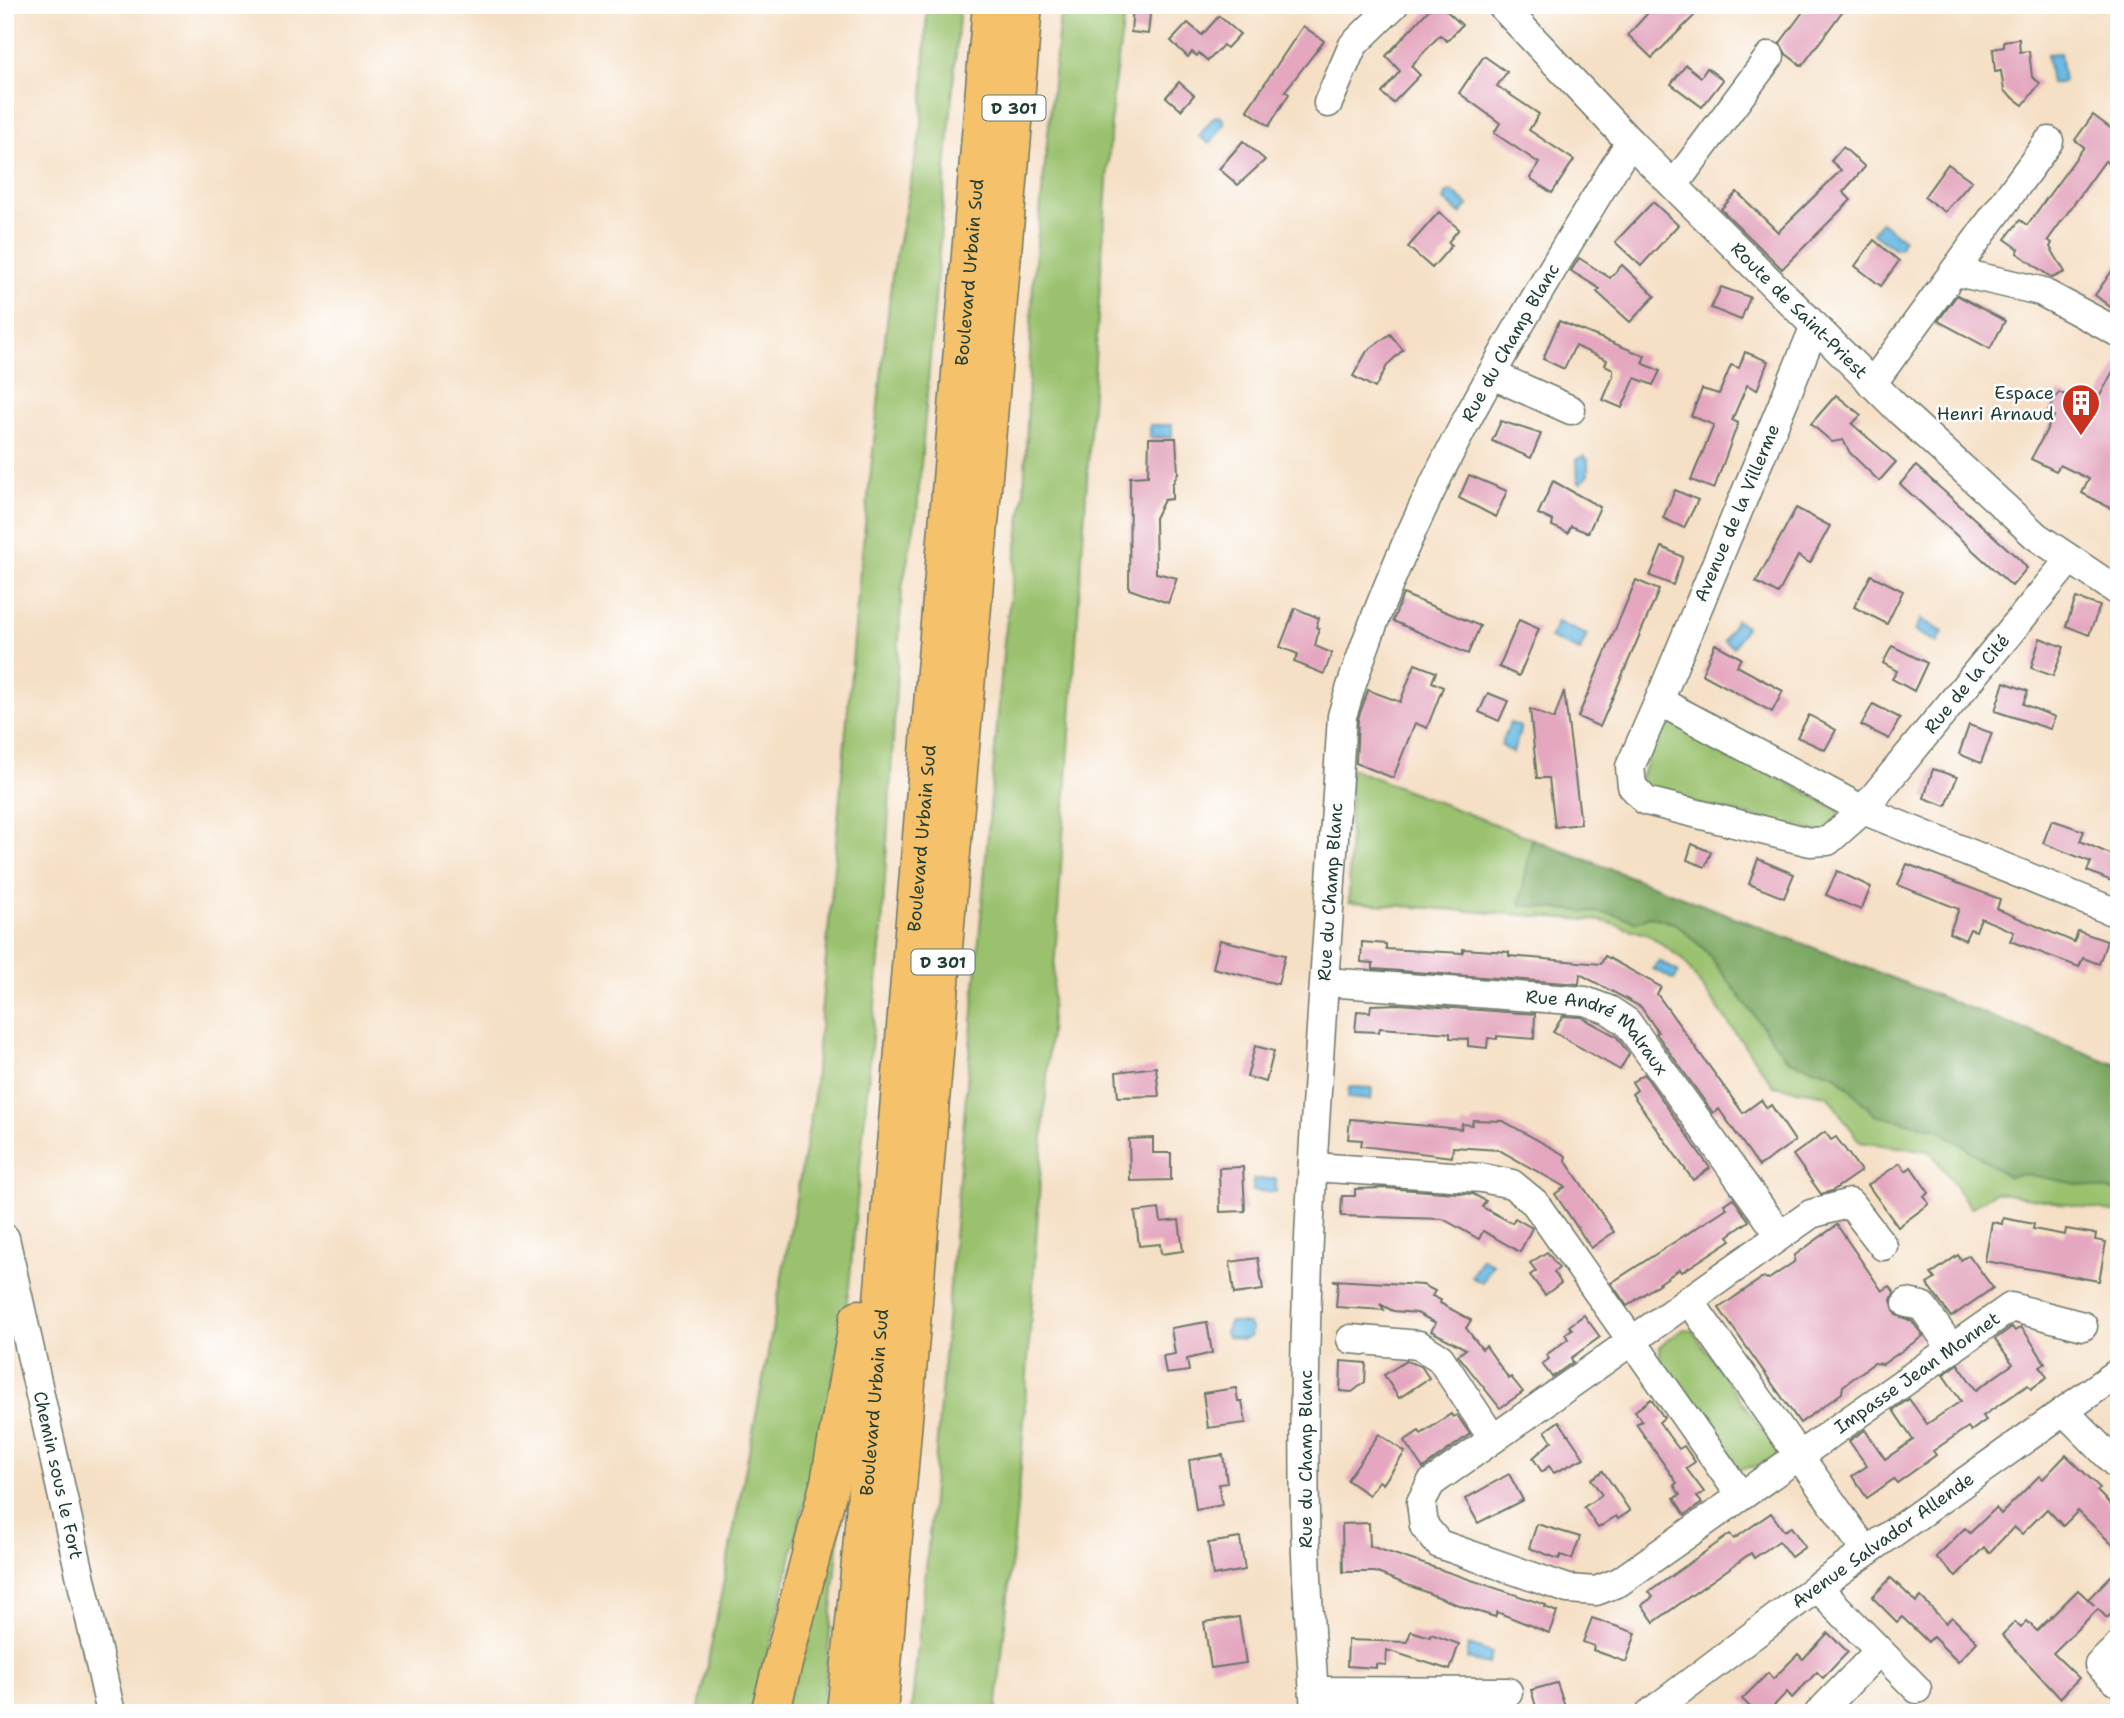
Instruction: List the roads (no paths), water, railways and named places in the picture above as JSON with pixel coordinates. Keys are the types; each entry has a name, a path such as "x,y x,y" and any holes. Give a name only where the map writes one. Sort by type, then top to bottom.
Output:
{"highway":[{"name":"Boulevard Urbain Sud","path":"846,1713 992,5"},
{"name":"Boulevard Urbain Sud","path":"878,1713 1023,5"},
{"path":"770,1713 830,1482 870,1256 890,1222"}],"street":[{"path":"1328,103 1353,45 1394,5"},
{"name":"Route de Saint-Priest","path":"1501,5 1630,142 1872,384 2036,536 2117,587"},
{"path":"1674,185 1770,56"},
{"path":"1872,384 1957,272 2049,141"},
{"name":"Rue du Champ Blanc","path":"1315,1702 1306,1554 1307,1332 1314,1167 1342,716 1361,650 1417,516 1540,289 1630,142"},
{"path":"1957,272 2040,291 2119,333"},
{"name":"Avenue de la Villerme","path":"1815,326 1630,767 1632,786 1646,801 1810,842 1828,841 1863,810"},
{"path":"1493,375 1571,410"},
{"name":"Rue de la Cité","path":"1863,810 2070,559"},
{"path":"1659,701 1863,810 2119,914"},
{"name":"Rue André Malraux","path":"1326,982 1585,1001 1609,1010 1627,1022 1780,1236"},
{"path":"1314,1167 1482,1178 1513,1185 1535,1203 1741,1496"},
{"path":"1866,1551 1689,1300 1811,1214 1850,1203 1883,1246"},
{"name":"Chemin sous le Fort","path":"5,1238 111,1713"},
{"name":"Impasse Jean Monnet","path":"1689,1300 1431,1483 1421,1503 1424,1526 1438,1544 1568,1589 1596,1591 1619,1582 2011,1307 2083,1326"},
{"path":"1907,1303 1922,1307 1952,1349"},
{"path":"1351,1339 1419,1345 1440,1358 1493,1439"},
{"name":"Avenue Salvador Allende","path":"1650,1713 1866,1551 2119,1372"},
{"path":"2065,1412 2119,1468"},
{"path":"1817,1587 1917,1689"},
{"path":"2119,1646 2099,1665 2116,1681 2119,1679"},
{"path":"1819,1713 1879,1651"},
{"path":"1315,1702 1508,1692"}],"water":[{"path":"2060,53 2064,82 2051,84 2047,54"},
{"path":"1219,116 1224,120 1224,125 1210,144 1199,136 1214,117"},
{"path":"1452,191 1468,205 1460,214 1444,200 1446,194"},
{"path":"1881,222 1903,239 1900,248 1895,249 1873,233"},
{"path":"1150,425 1172,425 1172,437 1150,437"},
{"path":"1584,456 1588,460 1588,475 1581,483 1578,481 1577,459"},
{"path":"1921,619 1943,632 1937,643 1915,631"},
{"path":"1736,620 1746,626 1734,647 1724,641"},
{"path":"1557,622 1587,635 1580,651 1550,638"},
{"path":"1510,723 1521,727 1513,753 1501,745"},
{"path":"1659,961 1679,972 1674,980 1653,969"},
{"path":"1349,1087 1372,1088 1371,1100 1348,1098"},
{"path":"1253,1179 1276,1179 1276,1192 1253,1191"},
{"path":"1482,1258 1493,1264 1482,1283 1471,1277"},
{"path":"1229,1322 1248,1324 1252,1329 1250,1337 1241,1340 1228,1337 1225,1333"},
{"path":"1469,1645 1492,1653 1488,1664 1467,1659"}],"place":[{"name":"Espace Henri Arnaud","path":"2081,437"}]}
